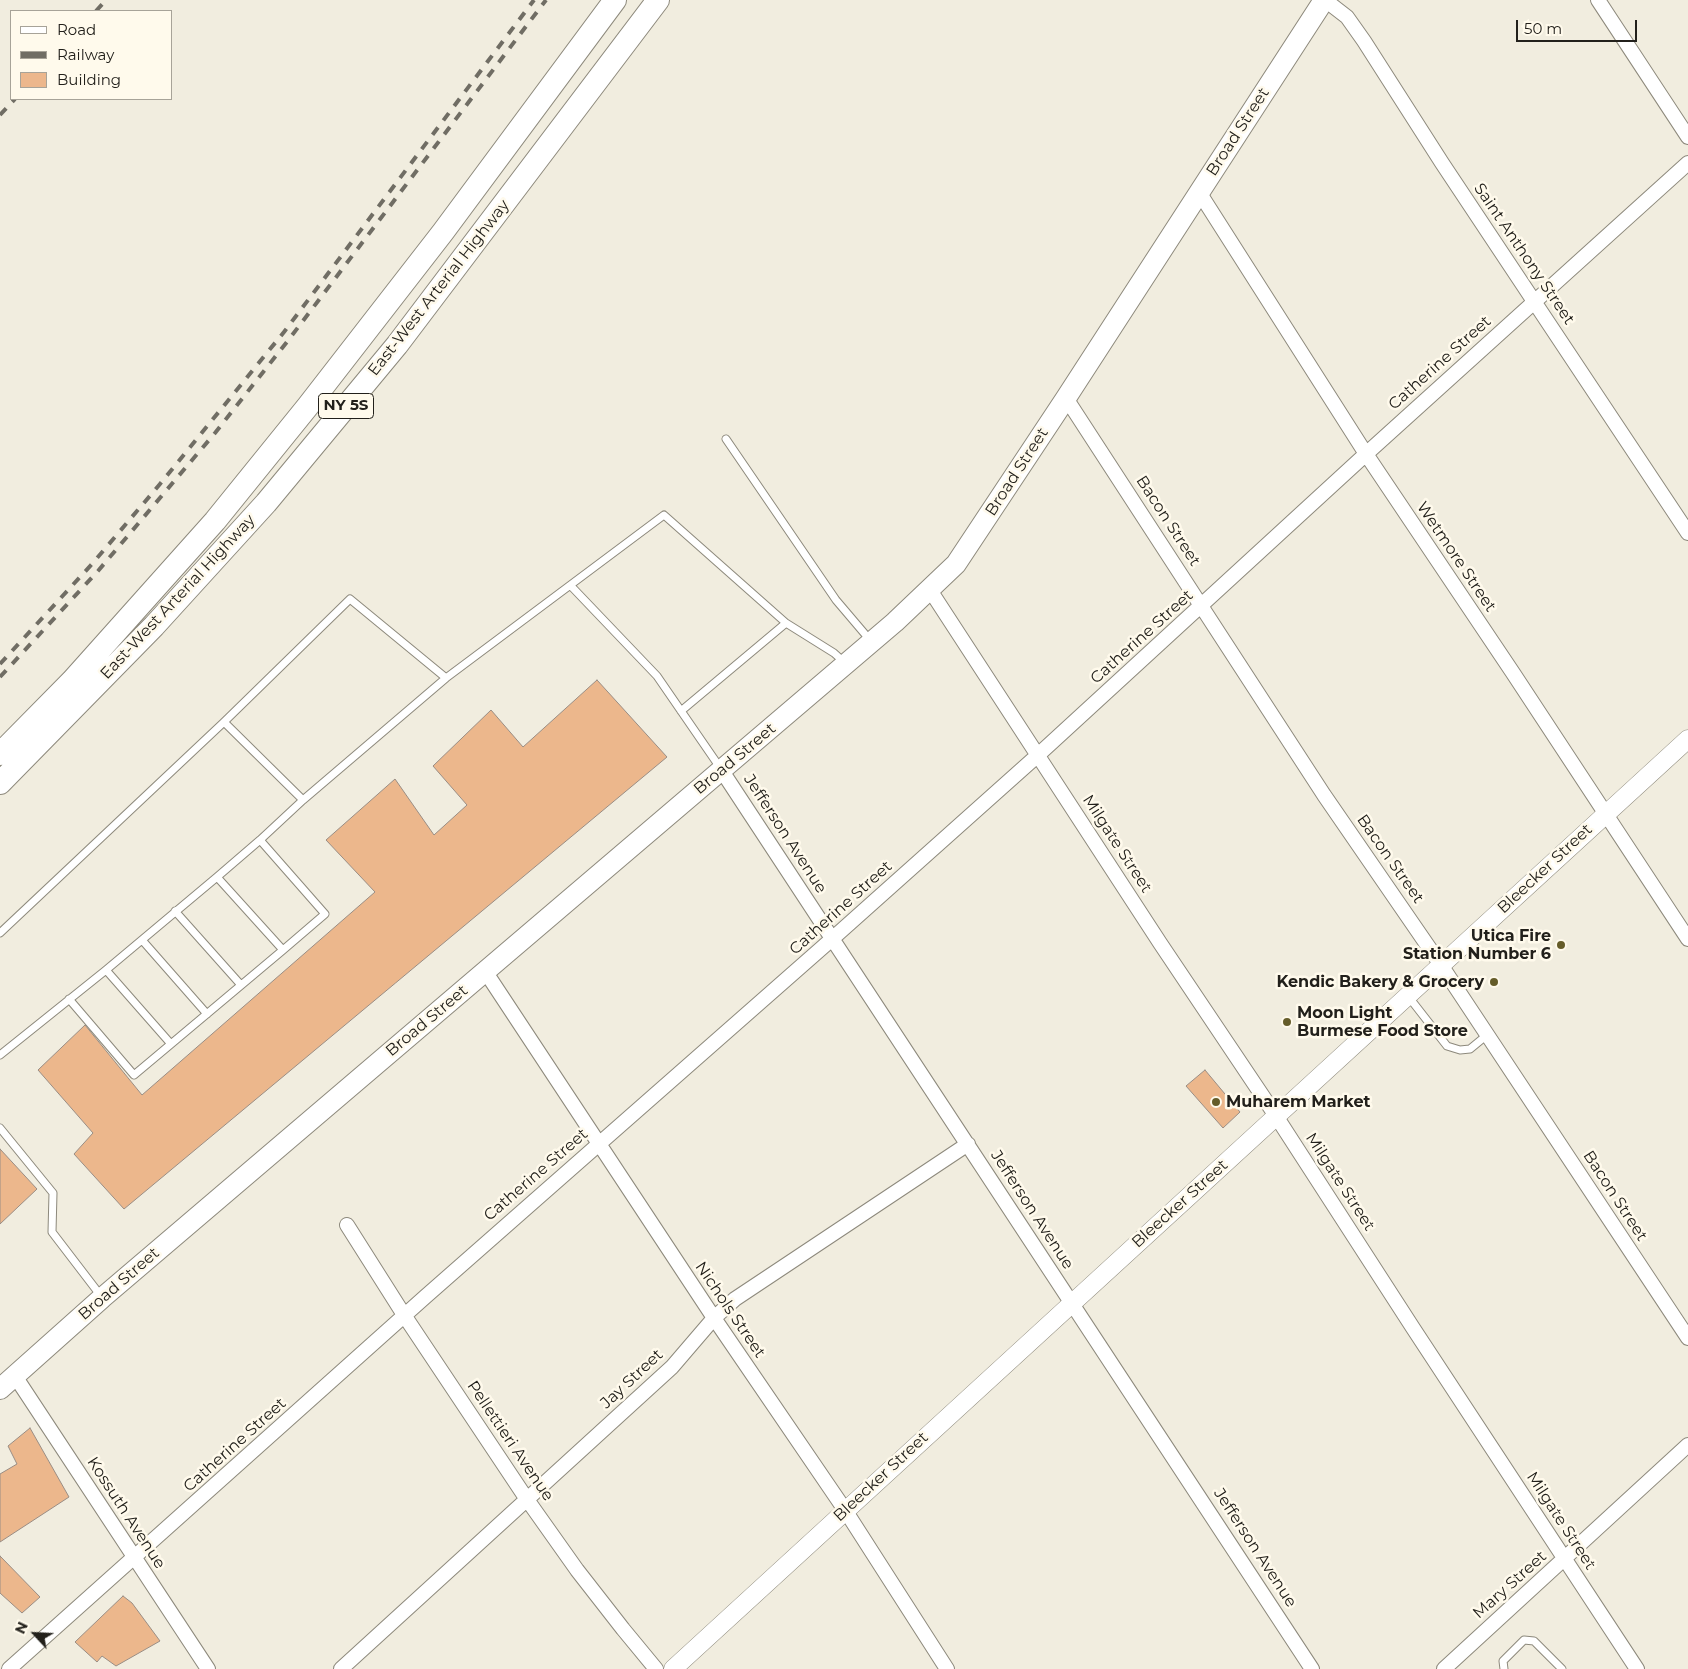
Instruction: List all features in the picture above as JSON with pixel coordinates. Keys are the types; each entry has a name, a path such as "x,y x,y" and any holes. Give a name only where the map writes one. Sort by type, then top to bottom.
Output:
{"main road":[{"name":"East-West Arterial Highway","path":"0,754 72,681 215,521 308,406 442,232 615,0"},
{"name":"East-West Arterial Highway","path":"0,783 154,626 266,503 397,345 658,0"},
{"name":"Broad Street","path":"7,1382 102,1298 872,642 956,564 1325,0"}],"street":[{"name":"Saint Anthony Street","path":"1325,0 1347,17 1364,41 1442,163 1688,533"},
{"path":"1598,0 1688,137"},
{"name":"Catherine Street","path":"9,1669 404,1315 832,939 1038,755 1366,454 1688,163"},
{"name":"Wetmore Street","path":"1198,192 1366,454 1688,939"},
{"name":"Bacon Street","path":"1066,398 1324,796 1441,965 1688,1338"},
{"name":"Milgate Street","path":"930,590 1637,1669"},
{"name":"Bleecker Street","path":"673,1669 1688,739"},
{"name":"Jefferson Avenue","path":"722,771 1312,1669"},
{"name":"Nichols Street","path":"485,971 714,1318 845,1510 947,1669"},
{"name":"Jay Street","path":"341,1669 526,1498 672,1367 714,1318 735,1299 968,1144"},
{"name":"Pellettieri Avenue","path":"347,1224 404,1315 526,1498 577,1570 656,1669"},
{"name":"Kossuth Avenue","path":"7,1382 134,1558 208,1669"},
{"name":"Mary Street","path":"1444,1669 1688,1445"}],"lane":[{"path":"726,439 836,600 872,642"},
{"path":"0,1055 106,970 217,877 303,800 446,678 664,516 786,623 834,653 846,664"},
{"path":"571,586 657,676 722,771"},
{"path":"0,933 224,722 350,600 446,678"},
{"path":"681,711 786,623"},
{"path":"224,722 303,800"},
{"path":"69,1000 134,1074 207,1014 325,914 260,840"},
{"path":"217,877 283,950"},
{"path":"175,911 240,986"},
{"path":"142,940 207,1014"},
{"path":"106,970 171,1044"},
{"path":"1407,996 1447,1046 1460,1050 1470,1049 1487,1035"},
{"path":"0,1128 53,1193 52,1232 102,1298"},
{"path":"1504,1669 1503,1662 1524,1640 1534,1641 1562,1669"}],"building":[{"path":"597,680 667,757 124,1209 74,1154 93,1133 38,1070 85,1025 142,1095 375,892 326,840 395,779 434,835 467,805 433,766 491,710 523,747"},
{"name":"Muharem Market","path":"1205,1070 1240,1112 1223,1128 1186,1086"},
{"path":"0,1149 37,1189 0,1224"},
{"path":"30,1428 69,1497 0,1542 0,1474 17,1464 8,1446"},
{"path":"0,1556 40,1597 22,1613 0,1593"},
{"path":"123,1596 132,1603 160,1641 116,1666 102,1656 97,1662 75,1642"}],"railway":[{"path":"97,10 106,0"},
{"path":"0,664 92,564 284,332 534,0"},
{"path":"0,677 98,571 215,433 290,338 546,0"},
{"path":"0,115 14,100"}],"place":[{"name":"Utica Fire Station Number 6","path":"1561,945"},
{"name":"Kendic Bakery & Grocery","path":"1494,982"},
{"name":"Moon Light Burmese Food Store","path":"1287,1022"},
{"name":"Muharem Market","path":"1216,1102"}]}
